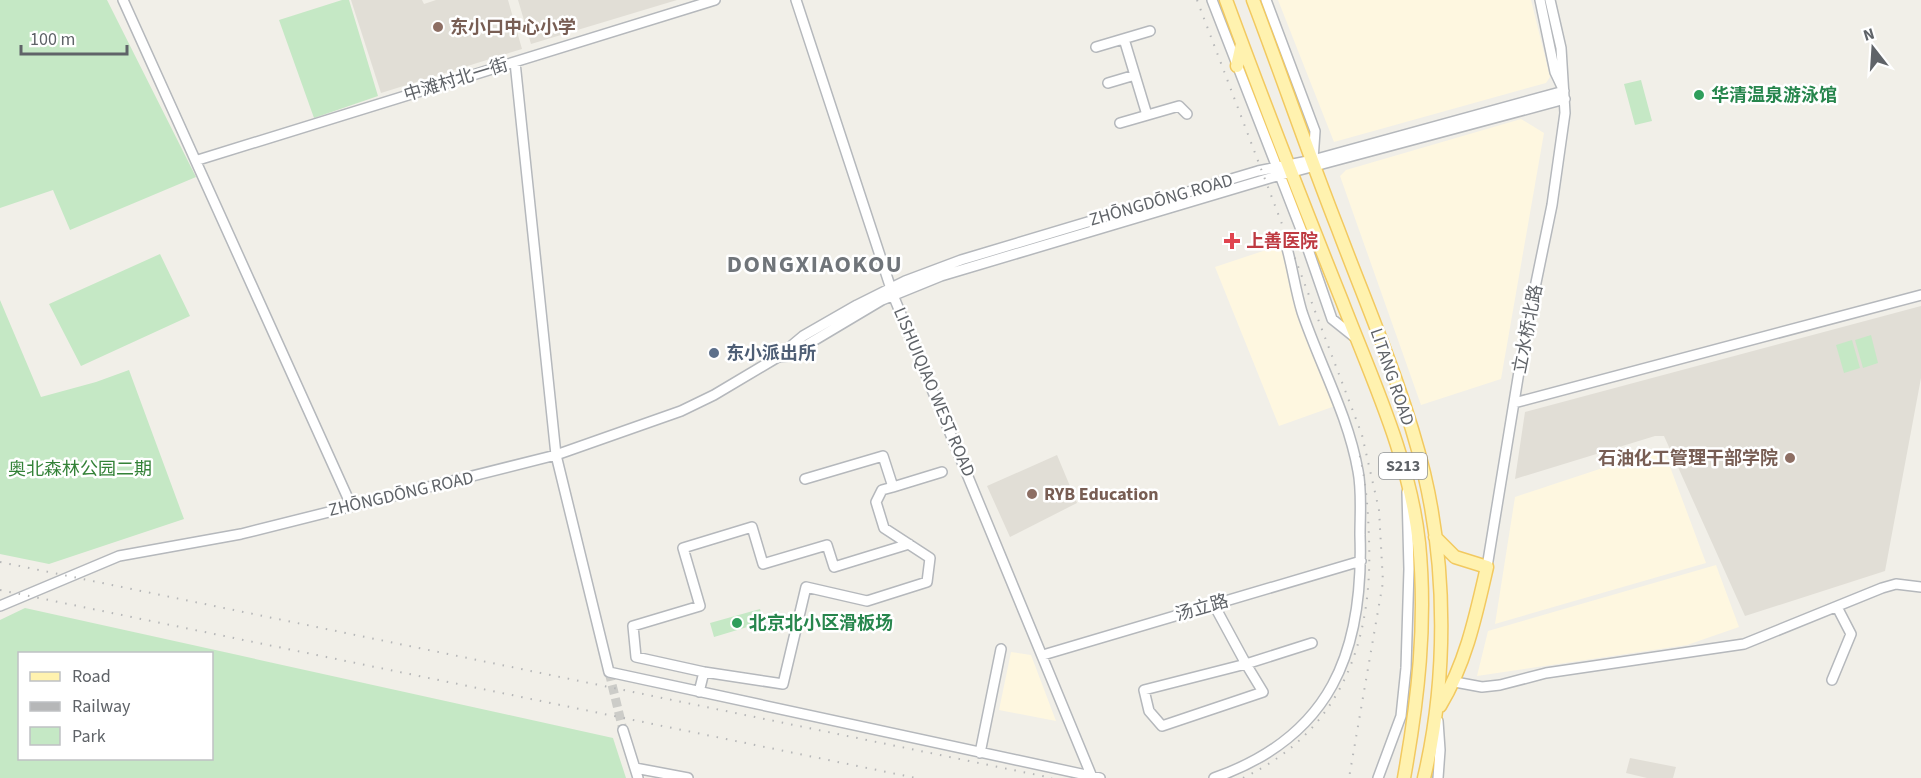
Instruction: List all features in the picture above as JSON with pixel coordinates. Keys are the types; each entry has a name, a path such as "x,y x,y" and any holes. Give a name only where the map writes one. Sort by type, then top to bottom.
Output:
{"main road":[{"name":"LITANG ROAD","path":"1226,0 1357,339 1407,478 1419,543 1422,617 1416,707 1404,778"},
{"name":"LITANG ROAD","path":"1253,0 1408,421 1424,473 1436,537 1441,647 1437,709 1424,778"},
{"path":"1237,66 1242,44"},
{"path":"1436,537 1455,557 1487,567 1472,631 1455,682 1437,709"}],"street":[{"path":"123,0 198,160 351,505"},
{"name":"中滩村北一街","path":"198,160 715,0"},
{"name":"LISHUIQIAO WEST ROAD","path":"796,0 892,292 1042,655 1096,777"},
{"name":"LITANG ROAD","path":"1212,0 1302,232 1332,320 1357,339"},
{"name":"LITANG ROAD","path":"1266,0 1315,131 1314,163"},
{"name":"立水桥北路","path":"1540,0 1555,72 1564,95"},
{"name":"立水桥北路","path":"1487,567 1514,403 1557,177 1564,95 1561,48 1550,0"},
{"path":"1096,47 1150,31"},
{"path":"1124,39 1147,115"},
{"path":"515,62 556,455 609,672 1096,777"},
{"path":"1108,83 1135,75"},
{"name":"ZHŌNGDŌNG ROAD","path":"0,606 119,556 241,534 351,505 450,484 556,455 681,411 714,395 778,357 788,356 892,292 1278,171 1564,95"},
{"path":"1120,123 1179,106 1184,108 1187,114"},
{"path":"1214,778 1238,770 1278,748 1311,716 1338,678 1356,627 1361,561 1358,472 1348,432 1302,310 1285,241 1302,232"},
{"path":"1514,403 1921,295"},
{"path":"805,479 883,456 893,487"},
{"path":"909,544 834,567 827,545 763,564 752,527 683,548 700,606 633,626 636,657 704,672 783,684 806,587 867,601 927,582 930,558 909,544 884,528 876,502 882,490 942,472"},
{"name":"LITANG ROAD","path":"1378,778 1401,716 1406,669 1407,478"},
{"name":"汤立路","path":"1042,655 1361,561"},
{"path":"1455,682 1482,687 1500,685 1546,673 1744,644 1896,584 1921,587"},
{"path":"1214,605 1246,664 1263,692 1162,726 1149,711 1144,690 1246,664 1312,643"},
{"path":"1832,680 1851,634 1837,608"},
{"path":"980,753 1001,649"},
{"path":"699,692 704,672"},
{"name":"LITANG ROAD","path":"1437,709 1440,750 1438,778"},
{"path":"622,730 638,778"},
{"path":"635,768 688,778"}],"shaded area":[{"name":"东小口中心小学","path":"351,0 422,0 424,4 436,0 508,0 522,49 381,93"},
{"path":"518,0 677,0 531,44"},
{"path":"1278,0 1531,0 1550,77 1546,83 1334,142"},
{"path":"1521,119 1544,133 1501,379 1421,405 1340,176 1346,170"},
{"path":"1281,245 1335,406 1279,426 1215,267"},
{"name":"石油化工管理干部学院","path":"1921,306 1921,378 1885,571 1745,616 1664,436 1655,436 1515,479 1525,412"},
{"path":"1663,448 1706,563 1495,624 1515,497"},
{"name":"RYB Education","path":"1057,455 1077,503 1010,537 987,486"},
{"path":"1716,565 1739,627 1687,645 1477,676 1488,631"},
{"path":"1011,652 1031,655 1056,721 999,710"},
{"path":"1630,758 1676,767 1673,778 1647,778 1626,773"}],"green space":[{"path":"0,0 107,0 196,177 70,230 53,190 0,208"},
{"path":"342,0 349,0 378,96 314,118 279,20"},
{"path":"1641,80 1652,121 1635,125 1624,84"},
{"path":"160,254 190,316 81,366 49,304"},
{"name":"奥北森林公园二期","path":"0,300 41,397 129,370 184,519 49,564 0,554"},
{"path":"1871,335 1878,363 1863,368 1855,340"},
{"path":"1852,340 1860,368 1844,373 1836,345"},
{"path":"25,608 613,738 626,778 0,778 0,620"},
{"name":"北京北小区滑板场","path":"760,609 764,622 714,637 710,623"}],"tunnel":[{"path":"609,672 623,730"}],"railway":[{"path":"1197,0 1362,435 1379,510 1383,582 1349,778"},
{"path":"1243,778 1277,759 1305,735 1327,709 1344,680 1357,648 1365,614 1369,577 1366,494 1358,449"},
{"path":"0,562 1052,778"},
{"path":"0,590 916,778"}],"place":[{"name":"东小口中心小学","path":"438,27"},
{"name":"华清温泉游泳馆","path":"1699,95"},
{"name":"上善医院","path":"1232,241"},
{"name":"东小派出所","path":"714,353"},
{"name":"石油化工管理干部学院","path":"1790,458"},
{"name":"RYB Education","path":"1032,494"},
{"name":"北京北小区滑板场","path":"737,623"}],"district":[{"name":"DONGXIAOKOU","path":"815,264"}]}
